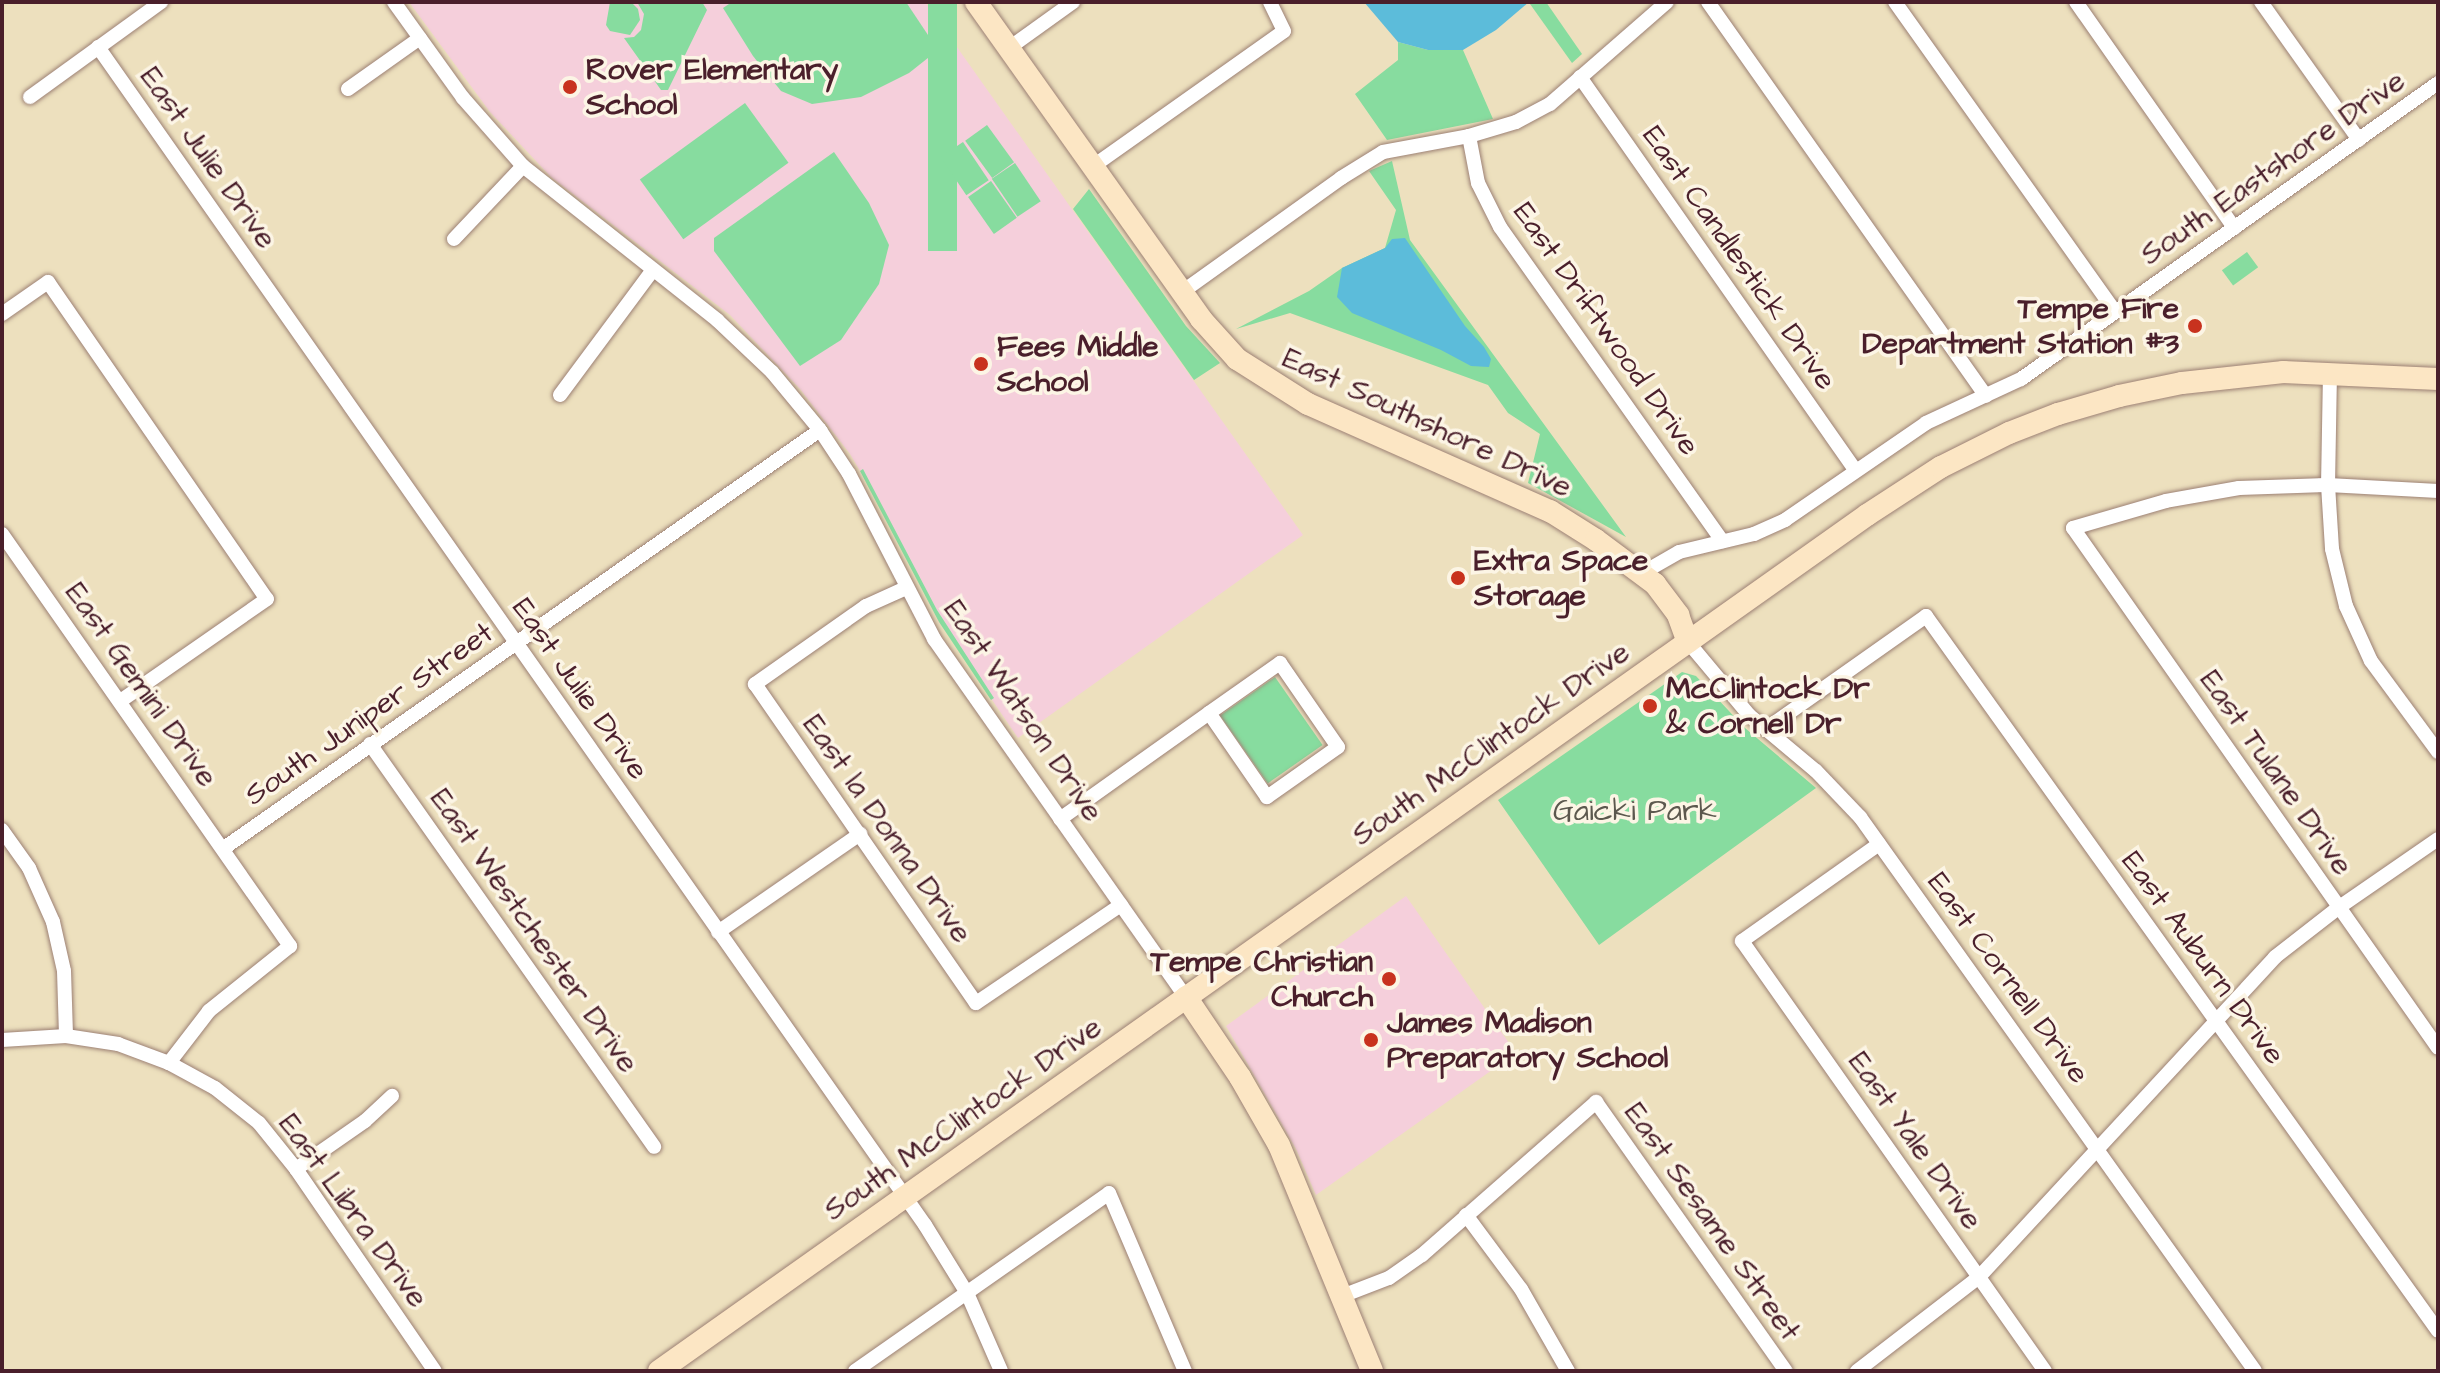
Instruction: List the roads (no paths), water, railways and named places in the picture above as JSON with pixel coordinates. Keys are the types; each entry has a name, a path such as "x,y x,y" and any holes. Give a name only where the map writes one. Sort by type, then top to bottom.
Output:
{"main road":[{"name":"East Southshore Drive","path":"976,2 1218,340 1256,374 1282,391 1550,511 1596,540 1655,584 1678,615 1688,642"},
{"name":"South McClintock Drive","path":"659,1371 1912,484 2009,433 2090,403 2182,383 2247,375 2330,372 2438,379"},
{"name":"East Watson Drive","path":"1186,997 1240,1077 1279,1145 1372,1371"}],"street":[{"path":"30,97 161,2"},
{"name":"East Watson Drive","path":"394,2 463,98 523,166 735,335 772,372 820,430 849,474 906,588 954,669 1186,997"},
{"path":"1009,48 1073,2"},
{"path":"1092,167 1284,31 1270,2"},
{"path":"1182,292 1383,152 1469,136 1527,116 1550,104 1667,2"},
{"path":"1708,2 1986,396"},
{"path":"1895,2 2115,312"},
{"path":"2076,2 2234,228"},
{"path":"2261,2 2359,140"},
{"path":"348,89 420,38"},
{"name":"East Julie Drive","path":"98,47 905,1196 967,1293 1001,1371"},
{"name":"East Candlestick Drive","path":"1580,77 1854,469"},
{"name":"South Eastshore Drive","path":"1639,575 1679,552 1754,534 1785,520 1854,469 1926,423 2021,379 2438,83"},
{"name":"East Driftwood Drive","path":"1469,136 1478,183 1500,227 1722,541"},
{"path":"454,239 523,166"},
{"path":"560,395 653,270"},
{"path":"2,314 48,282 267,599 120,701"},
{"path":"2330,372 2328,485 2332,549 2346,606 2371,661 2438,752"},
{"name":"South Juniper Street","path":"224,848 820,430"},
{"path":"2328,485 2438,491"},
{"name":"East Tulane Drive","path":"2328,485 2225,490 2166,501 2073,528 2438,1048"},
{"name":"East Gemini Drive","path":"5,544 120,701 290,946 209,1011 169,1063"},
{"name":"East la Donna Drive","path":"906,588 866,606 755,684 976,1003 1121,905"},
{"name":"East Auburn Drive","path":"1766,729 1926,616 2438,1331"},
{"name":"East Cornell Drive","path":"1688,642 1724,688 1846,800 2255,1371"},
{"path":"1060,819 1209,713 1280,663 1338,747 1267,797 1209,713"},
{"name":"East Westchester Drive","path":"370,744 654,1147"},
{"path":"2,830 29,868 53,922 64,971 66,1036 2,1040"},
{"path":"718,932 860,834"},
{"path":"1857,1371 1979,1277 2275,957 2338,908 2438,839"},
{"name":"East Yale Drive","path":"1879,844 1742,941 2045,1371"},
{"name":"East Libra Drive","path":"66,1036 118,1044 169,1063 215,1088 259,1123 296,1169 435,1371"},
{"path":"296,1169 365,1121 392,1096"},
{"name":"East Sesame Street","path":"1466,1215 1596,1102 1786,1371"},
{"path":"855,1371 1109,1193 1185,1371"},
{"path":"1342,1296 1389,1278 1422,1255 1466,1215 1521,1289 1568,1371"}],"water":[{"path":"1364,2 1529,2 1496,30 1463,50 1428,50 1398,42"},
{"path":"1405,238 1465,326 1484,347 1491,359 1489,367 1471,366 1441,350 1352,313 1337,297 1342,268 1385,248 1392,239"}],"place":[{"name":"Rover Elementary School","path":"570,87"},
{"name":"Tempe Fire Department Station #3","path":"2195,326"},
{"name":"Fees Middle School","path":"981,364"},
{"name":"Extra Space Storage","path":"1458,578"},
{"name":"McClintock Dr & Cornell Dr","path":"1650,706"},
{"name":"Tempe Christian Church","path":"1389,979"},
{"name":"James Madison Preparatory School","path":"1371,1040"}],"park label":[{"name":"Gaicki Park","path":"1635,811"}]}
